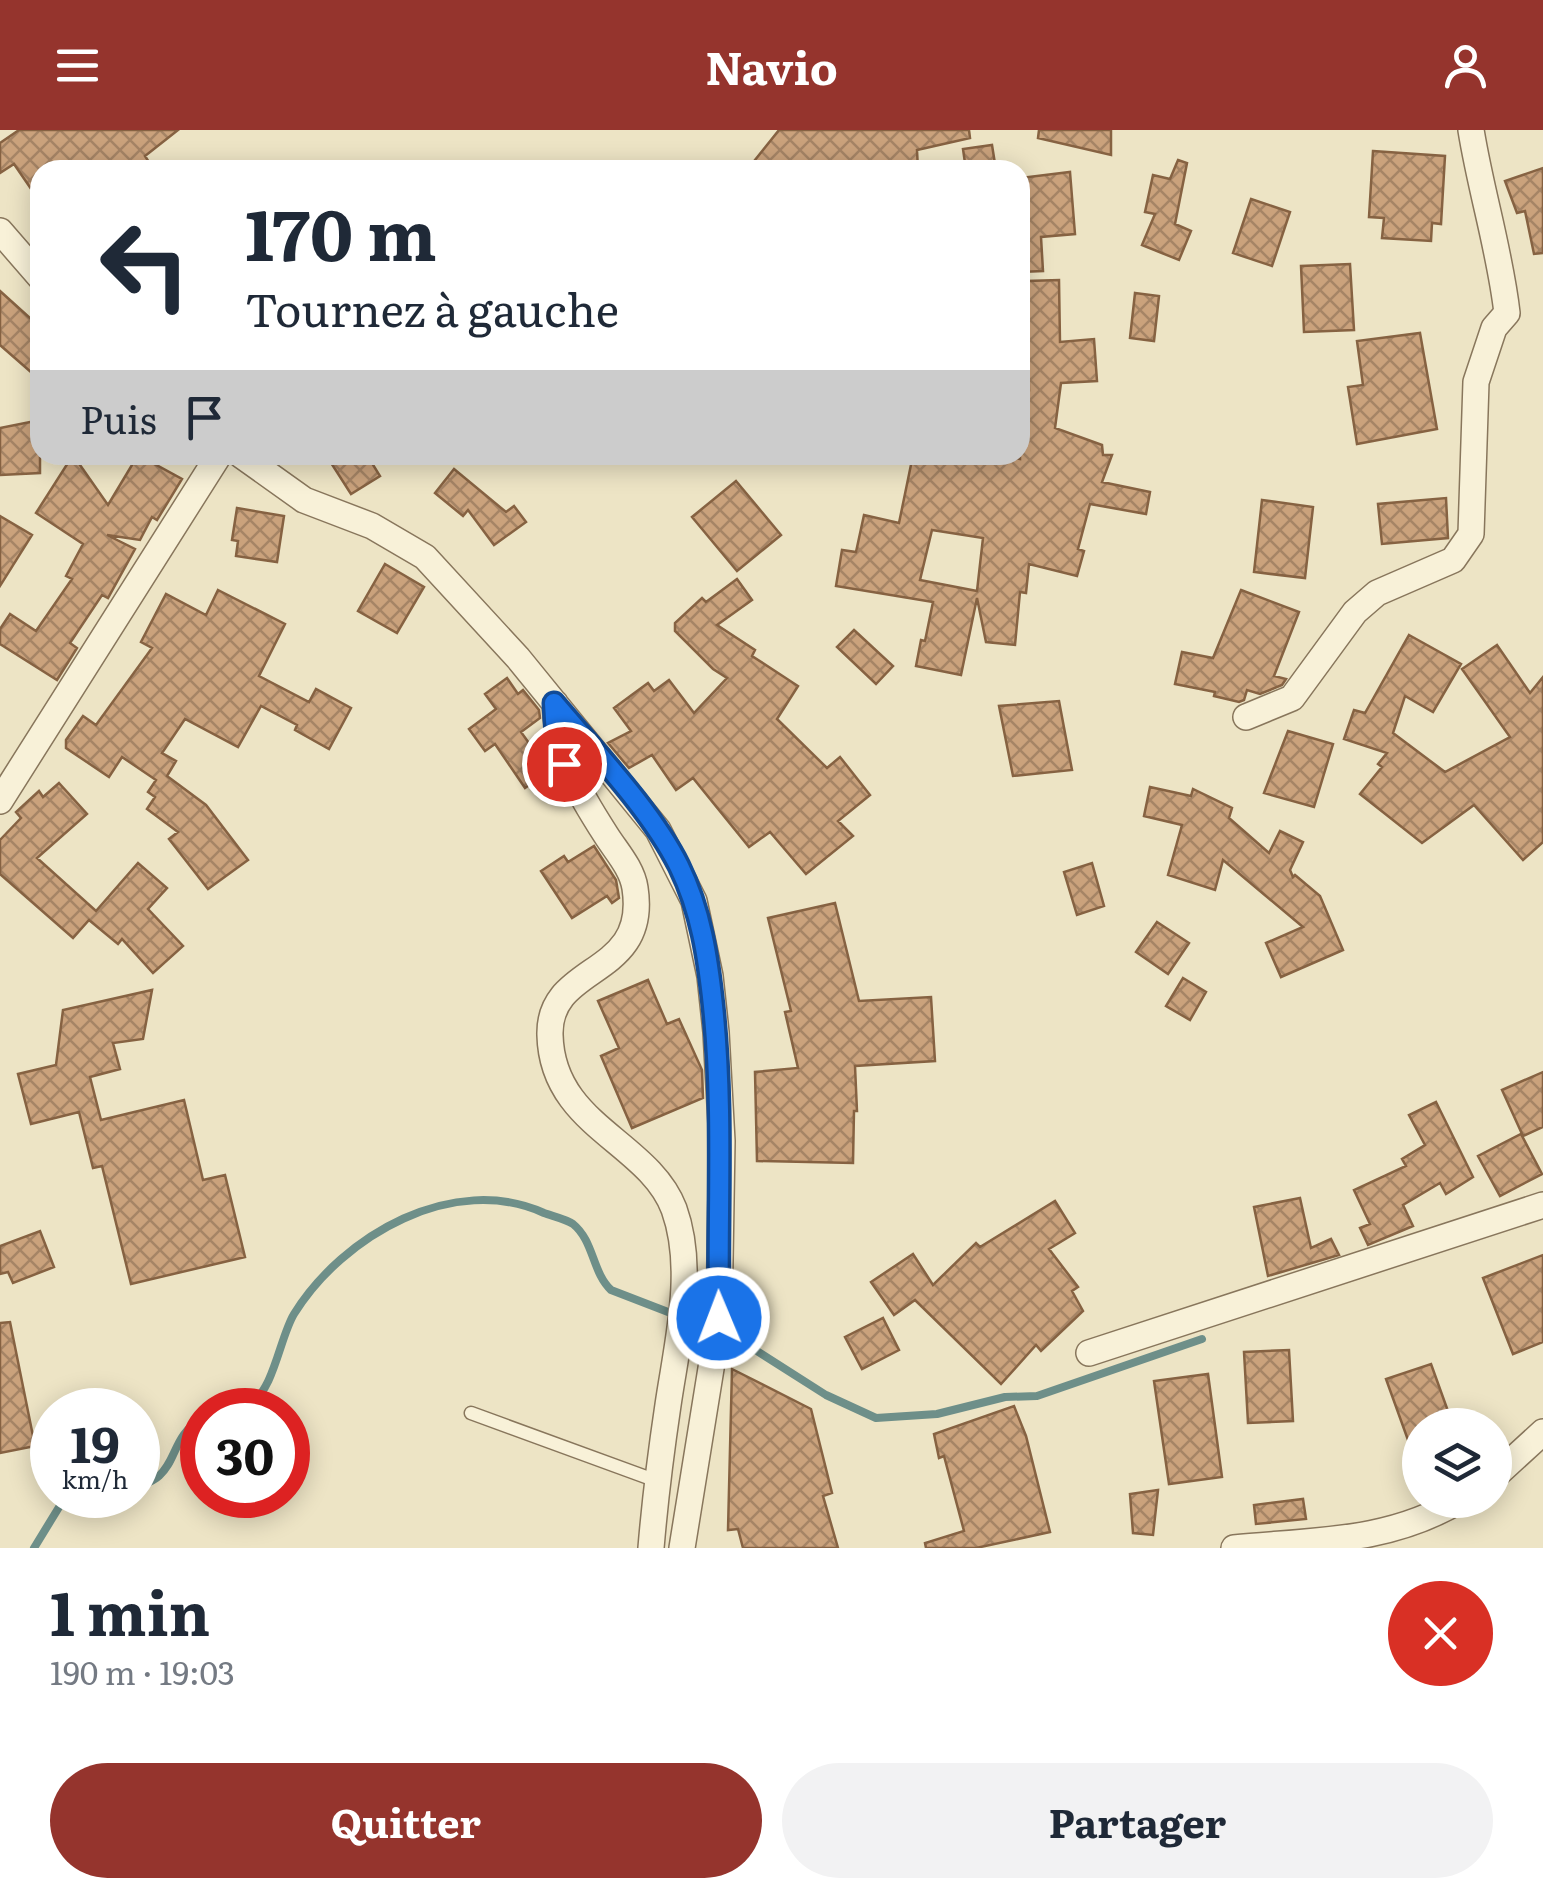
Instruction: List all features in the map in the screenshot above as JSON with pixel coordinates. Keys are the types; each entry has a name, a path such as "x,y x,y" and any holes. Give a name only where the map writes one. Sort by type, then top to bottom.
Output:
{"street":[{"path":"1246,716 1292,698 1355,612 1377,593 1453,560 1471,534 1476,382 1494,328 1508,313 1471,130"},
{"path":"0,231 30,266"},
{"path":"0,801 214,465"},
{"path":"255,465 304,500 372,526 425,557 554,703 658,830 694,902 702,930 716,1032 722,1141 717,1331 682,1548"},
{"path":"554,703 556,736 564,764 635,886 631,938 612,959 574,983 560,999 550,1033 554,1065 574,1102 613,1142 657,1178 674,1208 682,1240 680,1325 650,1548"},
{"path":"1088,1354 1543,1205"},
{"path":"1512,1460 1543,1432"},
{"path":"1234,1548 1377,1534 1428,1518"}],"lane":[{"path":"471,1413 657,1481"}],"building":[{"path":"19,130 178,130 145,156 148,160 30,160 30,187 14,164 0,173 0,143"},
{"path":"779,130 969,130 970,138 917,150 918,160 755,160"},
{"path":"1039,130 1111,130 1111,155 1038,138"},
{"path":"992,145 994,160 965,160 963,149"},
{"path":"1373,151 1445,156 1441,224 1432,223 1431,241 1382,238 1384,218 1369,217"},
{"path":"1178,160 1187,163 1175,224 1191,231 1179,260 1142,245 1155,214 1145,212 1153,175 1170,179"},
{"path":"1543,168 1543,253 1534,254 1525,211 1517,213 1505,181"},
{"path":"1070,172 1075,234 1041,237 1043,271 1030,272 1030,177"},
{"path":"1251,199 1290,212 1272,266 1233,253"},
{"path":"1350,264 1354,330 1304,332 1301,266"},
{"path":"1059,280 1060,342 1094,339 1097,381 1061,383 1055,428 1102,445 1103,455 1112,455 1102,482 1150,492 1146,514 1090,504 1078,549 1084,551 1077,576 1029,564 1026,593 1020,592 1015,645 986,642 977,598 961,675 916,666 933,602 836,586 842,550 856,552 864,515 899,523 911,465 1030,465 1030,281","holes":["932,530 983,538 977,591 920,580"]},
{"path":"0,291 30,318 30,371 0,345"},
{"path":"1135,293 1159,296 1154,341 1130,338"},
{"path":"1420,333 1437,429 1357,444 1348,387 1363,385 1357,341"},
{"path":"30,422 30,465 40,465 40,473 0,475 0,428"},
{"path":"67,465 80,465 108,505 132,465 156,465 182,479 157,520 152,517 140,540 107,535 135,549 108,598 102,595 70,643 77,648 57,680 0,644 0,629 10,614 36,631 72,579 66,576 83,544 36,513"},
{"path":"332,465 373,465 380,476 351,494"},
{"path":"454,469 506,512 514,506 526,522 494,545 468,510 463,516 435,493"},
{"path":"736,481 781,535 737,571 692,517"},
{"path":"1446,498 1448,538 1382,544 1378,504"},
{"path":"1262,500 1313,507 1305,578 1254,572"},
{"path":"237,508 284,516 277,562 236,556 238,541 232,540"},
{"path":"0,516 32,535 0,586"},
{"path":"385,564 424,587 397,633 358,611"},
{"path":"737,579 752,600 717,625 755,650 752,656 798,686 777,719 827,768 840,757 870,795 838,821 853,836 806,874 770,832 749,847 693,778 676,790 652,755 629,768 608,743 631,731 614,708 648,683 654,691 669,680 694,713 727,678 675,631 675,623 702,598 706,602"},
{"path":"218,590 285,624 259,676 309,702 316,689 351,708 329,749 295,730 297,725 261,706 238,747 185,719 162,753 176,761 167,776 206,805 248,860 208,889 169,839 178,832 147,809 155,797 148,792 156,780 122,757 109,777 66,748 66,740 83,716 96,725 152,648 141,642 166,594 206,615"},
{"path":"1241,590 1299,612 1274,676 1286,679 1282,685 1260,694 1247,690 1244,700 1239,702 1214,696 1215,692 1175,684 1182,652 1213,658"},
{"path":"854,630 893,666 876,684 837,647"},
{"path":"1409,635 1461,664 1433,712 1405,696 1393,733 1445,772 1510,737 1462,669 1497,645 1530,693 1543,677 1543,842 1523,860 1474,805 1422,843 1360,794 1382,767 1378,764 1387,753 1344,739 1354,710 1365,713"},
{"path":"507,678 518,694 523,690 539,710 540,718 521,732 549,771 525,788 495,744 485,751 469,729 496,709 485,694"},
{"path":"1059,701 1072,770 1013,776 999,706"},
{"path":"1288,731 1333,744 1314,807 1264,793"},
{"path":"59,783 87,814 37,858 96,911 138,863 167,888 148,909 183,946 153,973 122,939 118,944 89,920 73,938 0,874 0,840 21,818 16,812 39,791 43,797"},
{"path":"1150,787 1191,796 1193,789 1232,808 1229,818 1269,853 1280,831 1303,842 1290,870 1293,877 1320,896 1343,950 1281,977 1266,943 1303,927 1223,860 1215,890 1168,875 1182,825 1144,816"},
{"path":"594,846 616,880 619,898 612,903 607,896 572,918 541,871 564,856 568,862"},
{"path":"1092,863 1104,906 1077,915 1064,872"},
{"path":"835,903 859,1001 931,997 935,1061 855,1066 853,1163 757,1161 755,1072 798,1068 785,1012 791,1011 768,918"},
{"path":"1157,922 1189,943 1168,974 1136,952"},
{"path":"1183,978 1206,992 1190,1020 1166,1006"},
{"path":"648,980 667,1024 679,1019 702,1070 703,1098 632,1128 601,1056 619,1048 598,1001"},
{"path":"152,990 143,1039 113,1043 120,1069 90,1077 101,1120 184,1100 203,1180 225,1175 245,1257 131,1284 102,1166 93,1168 79,1112 31,1124 18,1074 56,1065 63,1010"},
{"path":"1543,1072 1543,1127 1523,1136 1502,1090"},
{"path":"1436,1102 1473,1177 1446,1194 1440,1183 1403,1205 1413,1226 1368,1245 1360,1228 1370,1224 1354,1190 1406,1166 1402,1159 1425,1145 1409,1115"},
{"path":"1521,1134 1542,1174 1500,1196 1478,1156"},
{"path":"1300,1198 1311,1248 1331,1239 1339,1255 1268,1276 1254,1207"},
{"path":"1055,1201 1075,1233 1049,1249 1078,1287 1072,1291 1083,1311 1041,1351 1036,1345 1001,1384 915,1300 894,1315 871,1282 913,1254 933,1285 976,1243 980,1247"},
{"path":"40,1231 54,1267 13,1283 8,1272 0,1274 0,1246"},
{"path":"1543,1255 1543,1342 1513,1354 1483,1278"},
{"path":"883,1318 899,1350 862,1369 845,1337"},
{"path":"10,1322 30,1421 30,1447 0,1453 0,1323"},
{"path":"1289,1350 1293,1421 1248,1423 1244,1352"},
{"path":"1431,1364 1447,1408 1402,1408 1402,1423 1386,1379"},
{"path":"732,1369 811,1409 832,1493 823,1496 838,1548 743,1548 738,1529 728,1530"},
{"path":"1208,1374 1222,1477 1169,1484 1154,1381"},
{"path":"1014,1406 1026,1436 1050,1532 976,1548 926,1548 925,1543 964,1531 944,1456 939,1458 934,1434"},
{"path":"1158,1490 1153,1535 1133,1533 1130,1494"},
{"path":"1303,1499 1306,1519 1256,1524 1254,1505"}],"waterway":[{"path":"264,1388 294,1314 341,1259 404,1218 438,1206 474,1200 509,1202 570,1222 585,1239 611,1290 738,1339 826,1395 876,1418 937,1414 1005,1397 1037,1396 1202,1339"},
{"path":"160,1475 180,1440"},
{"path":"34,1548 52,1518"}],"route":[{"path":"564,764 556,736 554,703 658,830 678,865 702,930 716,1032 722,1141 719,1318"}]}
